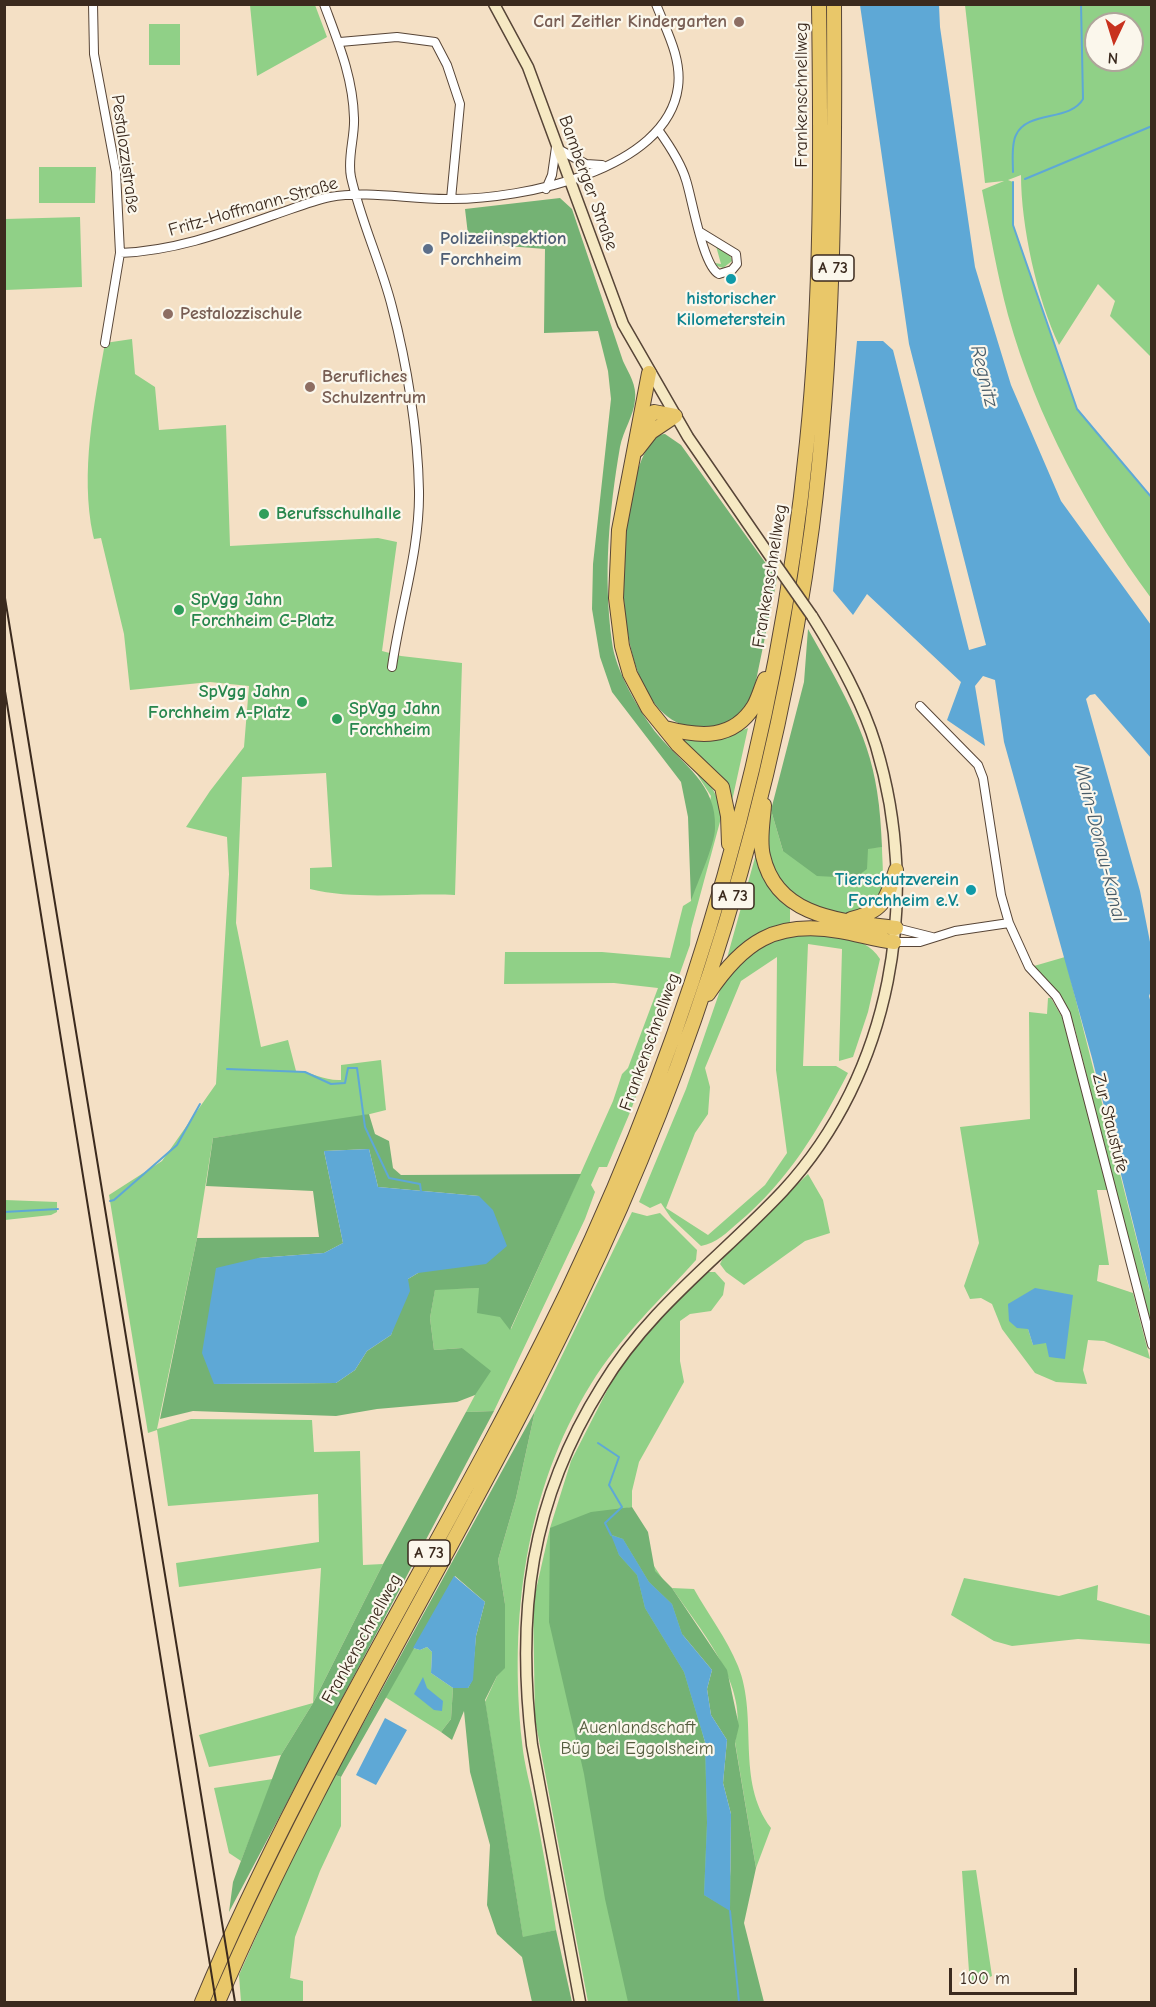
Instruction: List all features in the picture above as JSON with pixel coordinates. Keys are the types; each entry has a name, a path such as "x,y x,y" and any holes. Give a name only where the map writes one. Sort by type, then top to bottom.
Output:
{"highway":[{"name":"Frankenschnellweg","path":"202,2002 241,1913 342,1713 567,1292 617,1183 645,1111 696,970 728,868 750,780 773,668 797,529 815,347 820,205 819,4"},
{"name":"Frankenschnellweg","path":"218,2002 273,1880 350,1729 522,1410 580,1297 628,1191 695,1013 741,871 765,777 791,652 811,530 821,437 834,238 834,4"},
{"path":"649,373 619,530 617,613 622,646 630,674 648,708 678,745 722,787 729,816 728,868"},
{"path":"640,424 654,412 675,416"},
{"path":"635,452 651,432 675,416"},
{"path":"665,728 704,736 734,727 749,714 764,681 773,668"},
{"path":"765,777 761,839 767,868 784,893 795,903 821,917 895,935"},
{"path":"843,921 869,915 880,908 887,897 896,870"},
{"path":"695,1013 732,960 765,936 786,929 837,930 895,935"}],"main road":[{"name":"Bamberger Straße","path":"494,4 528,67 623,324 675,416 812,615 843,669 876,743 888,792 896,870 895,935 886,994 878,1024 853,1085 829,1130 783,1191 687,1282 620,1357 581,1422 565,1458 540,1527 524,1634 528,1707 534,1756 580,2002"}],"street":[{"name":"Pestalozzistraße","path":"93,4 93,33 116,172 120,253 105,343"},
{"path":"324,4 340,42 350,80 354,117 350,172 355,194 392,306 413,417 419,494 411,561 392,667"},
{"path":"656,4 678,66 678,86 673,107 659,131 685,177 700,232 714,272 719,274 732,270 737,264 736,254 700,232"},
{"path":"340,42 397,37 435,42 447,64 460,104 451,199"},
{"name":"Fritz-Hoffmann-Straße","path":"120,253 151,252 199,241 328,198 355,194 451,199 501,197 546,189 632,152 659,131"},
{"path":"546,189 552,175 558,146 586,164 604,166"},
{"name":"Zur Staustufe","path":"920,706 978,765 981,771 1001,895 1009,922 1029,967 1056,996 1066,1014 1152,1345"},
{"path":"895,935 920,942 932,937 1009,922"},
{"path":"895,935 932,937"}],"green space":[{"path":"250,5 315,5 327,37 257,76"},
{"path":"965,5 1151,5 1151,357 1110,316 1115,301 1098,284 1059,345 1044,306 1032,262 1024,217 1021,175 1008,180 1013,182 1013,225 1077,409 1151,498 1151,598 1106,532 1067,463 1049,428 1020,353 997,269 982,190 1004,181 985,183"},
{"path":"149,24 180,24 180,65 149,65"},
{"path":"39,167 96,167 95,203 39,203"},
{"path":"560,198 572,209 623,361 635,389 634,406 620,447 610,520 609,618 614,653 629,691 658,735 697,776 710,799 714,813 714,835 691,901 688,817 681,782 612,692 600,657 592,609 593,564 611,399 608,371 598,331 544,333 545,249 469,243 465,209"},
{"path":"80,217 82,287 5,290 5,219"},
{"path":"710,241 730,255 732,261 723,268 715,263 721,264 716,246 710,244"},
{"path":"132,339 135,374 155,387 159,430 226,425 230,546 378,538 397,542 382,651 401,656 462,663 455,895 363,895 310,889 310,868 332,867 326,773 242,777 236,923 261,1047 288,1040 296,1071 335,1080 341,1080 341,1065 381,1060 386,1110 354,1118 213,1138 197,1238 157,1429 191,1419 312,1420 314,1452 360,1451 363,1565 383,1564 313,1703 321,1568 179,1587 176,1563 319,1542 318,1494 168,1506 157,1430 148,1433 109,1195 162,1161 216,1084 229,874 227,837 186,827 244,747 249,686 210,682 130,690 124,634 101,538 94,539 93,535 89,511 88,463 105,343"},
{"path":"665,434 681,445 777,579 752,700 742,713 730,722 715,727 699,728 665,714 641,680 628,633 624,580 626,526 635,480 648,447"},
{"path":"808,629 850,707 873,769 880,812 882,847 868,849 867,869 855,878 817,876 783,851 771,810 804,682"},
{"path":"748,728 732,801 710,770 678,736 732,734"},
{"path":"693,768 705,778 713,790 721,818 691,929 690,945 631,1110 607,1167 599,1167 591,1185 595,1192 585,1219 494,1411 466,1412 475,1395 462,1348 434,1350 430,1318 435,1289 479,1288 511,1329 613,1101 622,1074 628,1068 658,988 614,983 504,984 505,952 602,952 670,958 683,906 691,901 711,796"},
{"path":"771,810 783,851 882,847 882,888 877,901 867,911 855,916 840,915 824,912 809,905 784,887 772,869 768,852"},
{"path":"756,854 790,906 790,925 750,939 727,958"},
{"path":"794,933 842,936 864,944 880,959 868,1012 853,1057 839,1061 842,949 808,944 803,1066 836,1066 848,1073 814,1134 773,1189 725,1234 712,1243 701,1246 671,1218 661,1203 650,1208 639,1202 686,1089 725,976 766,941","holes":["777,957 776,1070 787,1153 765,1185 708,1235 666,1208 695,1133 708,1114 710,1087 705,1068 741,981"]},
{"path":"1065,957 1151,1296 1151,1332 1075,1029 1068,1010 1034,966"},
{"path":"1048,998 1051,998 1062,1017 1108,1190 1097,1190 1109,1265 1099,1265 1097,1281 1133,1293 1150,1359 1104,1341 1088,1340 1083,1370 1087,1384 1056,1382 1035,1373 1002,1329 992,1304 981,1298 970,1299 964,1286 979,1243 960,1127 1030,1119 1029,1012 1047,1014","holes":["1073,1295 1033,1345 1028,1329"]},
{"path":"369,1114 375,1134 389,1141 393,1168 401,1175 581,1174 510,1330 500,1317 477,1313 479,1288 435,1290 430,1318 434,1350 462,1348 491,1371 475,1395 457,1402 377,1409 336,1416 193,1411 160,1419 197,1238 319,1237 313,1191 206,1186 213,1138","holes":["369,1149 378,1187 479,1196 418,1273 408,1279 391,1335 367,1351 355,1370 336,1383 214,1384 258,1258 324,1253 343,1243 324,1151"]},
{"path":"808,1174 823,1200 830,1233 805,1241 744,1285 726,1272 720,1264 725,1254"},
{"path":"5,1200 57,1202 57,1212 51,1215 5,1220"},
{"path":"632,1212 647,1216 660,1213 697,1250 696,1260 627,1335 591,1384 569,1425 551,1468 537,1512 527,1557 521,1603 518,1649 519,1696 524,1759 541,1839 556,1930 523,1938 485,1702 497,1676 505,1604 498,1560 516,1498 535,1411"},
{"name":"Auenlandschaft Büg bei Eggolsheim","path":"708,1272 715,1272 725,1283 723,1295 711,1311 690,1314 680,1321 680,1361 684,1382 639,1462 632,1491 632,1507 627,1508 638,1542 676,1599 756,2002 588,2002 535,1719 533,1603 550,1528 571,1461 618,1369 685,1290"},
{"path":"494,1411 229,1912 233,1882 281,1755 313,1703 383,1564 466,1412"},
{"path":"535,1411 516,1498 498,1560 505,1604 505,1668 497,1676 485,1700 523,1937 556,1930 572,2002 532,2002 522,1957 497,1934 487,1905 490,1845 470,1772 464,1711 452,1740 441,1732 451,1719 453,1688 468,1688 472,1680 476,1636 485,1602 455,1576 341,1777 335,1775"},
{"name":"Auenlandschaft Büg bei Eggolsheim","path":"632,1507 648,1532 655,1571 672,1588 727,1670 739,1726 735,1743 756,1868 744,1923 764,2002 628,2002 605,1899 584,1774 549,1622 550,1528 591,1512","holes":["612,1535 623,1539 649,1582 672,1604 682,1634 712,1670 707,1689 711,1715 727,1740 723,1783 731,1814 730,1910 704,1895 707,1823 705,1742 684,1672 645,1608 637,1575 619,1555"]},
{"path":"964,1578 1059,1596 1098,1585 1097,1600 1151,1616 1151,1644 1078,1639 1012,1646 994,1641 951,1615"},
{"path":"672,1588 694,1589 734,1656 744,1686 750,1769 760,1809 771,1828 756,1868 735,1742 738,1721 736,1700 730,1680 709,1641"},
{"path":"427,1647 432,1652 431,1673 453,1688 451,1719 441,1732 385,1697 413,1648 420,1650"},
{"path":"313,1703 281,1755 209,1767 199,1735"},
{"path":"335,1775 341,1777 341,1826 320,1871 295,1937 290,1978 303,1981 303,2002 241,2002 239,1975 281,1881"},
{"path":"273,1779 241,1861 229,1853 214,1788"},
{"path":"976,1870 992,1976 970,1986 962,1871"}],"water":[{"path":"860,5 939,5 940,27 975,267 1011,385 1061,501 1151,625 1151,758 1095,694 1086,699 1140,891 1151,947 1149,996 1152,1007 1151,1295 1092,1058 1004,742 995,680 983,676 975,686 985,746 947,720 961,682 867,594 853,615 833,591 857,341 883,341 893,350 969,650 986,645 909,344"},
{"path":"369,1149 378,1187 479,1196 493,1210 507,1246 486,1264 418,1273 408,1279 410,1291 391,1335 367,1351 355,1370 336,1383 214,1384 202,1353 216,1268 258,1258 324,1253 343,1243 324,1151"},
{"path":"1035,1288 1073,1295 1065,1359 1049,1357 1046,1343 1033,1345 1028,1329 1017,1328 1009,1321 1008,1304"},
{"path":"611,1535 623,1539 649,1582 672,1604 682,1634 712,1670 707,1689 711,1715 727,1740 723,1783 731,1814 730,1911 704,1895 707,1823 705,1742 684,1672 645,1608 637,1575 619,1555"},
{"path":"454,1576 485,1602 476,1636 473,1680 468,1688 453,1688 431,1673 432,1652 427,1647 420,1650 413,1648"},
{"path":"423,1677 427,1688 443,1701 442,1711 434,1710 414,1694"},
{"path":"385,1718 407,1730 376,1785 356,1775"}],"waterway":[{"path":"1013,172 1013,143 1022,127 1029,122 1069,111 1083,99 1081,4"},
{"path":"1025,179 1152,126"},
{"path":"1013,182 1013,225 1077,409 1152,498"},
{"path":"227,1069 305,1072 331,1084 345,1083 348,1068 357,1068 365,1127 389,1178 420,1184 421,1191"},
{"path":"110,1201 177,1145 200,1104"},
{"path":"4,1212 58,1209"},
{"path":"598,1443 619,1457 609,1485 622,1507 605,1523 611,1535"},
{"path":"730,1911 739,2002"}],"railway":[{"path":"4,592 235,2002"},
{"path":"4,685 216,2002"}],"place":[{"name":"Carl Zeitler Kindergarten","path":"739,22"},
{"name":"Polizeiinspektion Forchheim","path":"428,249"},
{"name":"historischer Kilometerstein","path":"731,279"},
{"name":"Pestalozzischule","path":"168,314"},
{"name":"Berufliches Schulzentrum","path":"310,387"},
{"name":"Berufsschulhalle","path":"264,514"},
{"name":"SpVgg Jahn Forchheim C-Platz","path":"179,610"},
{"name":"SpVgg Jahn Forchheim A-Platz","path":"302,702"},
{"name":"SpVgg Jahn Forchheim","path":"337,719"},
{"name":"Tierschutzverein Forchheim e.V.","path":"971,890"}],"water label":[{"name":"Regnitz","path":"984,376"},
{"name":"Main-Donau-Kanal","path":"1100,843"}]}
